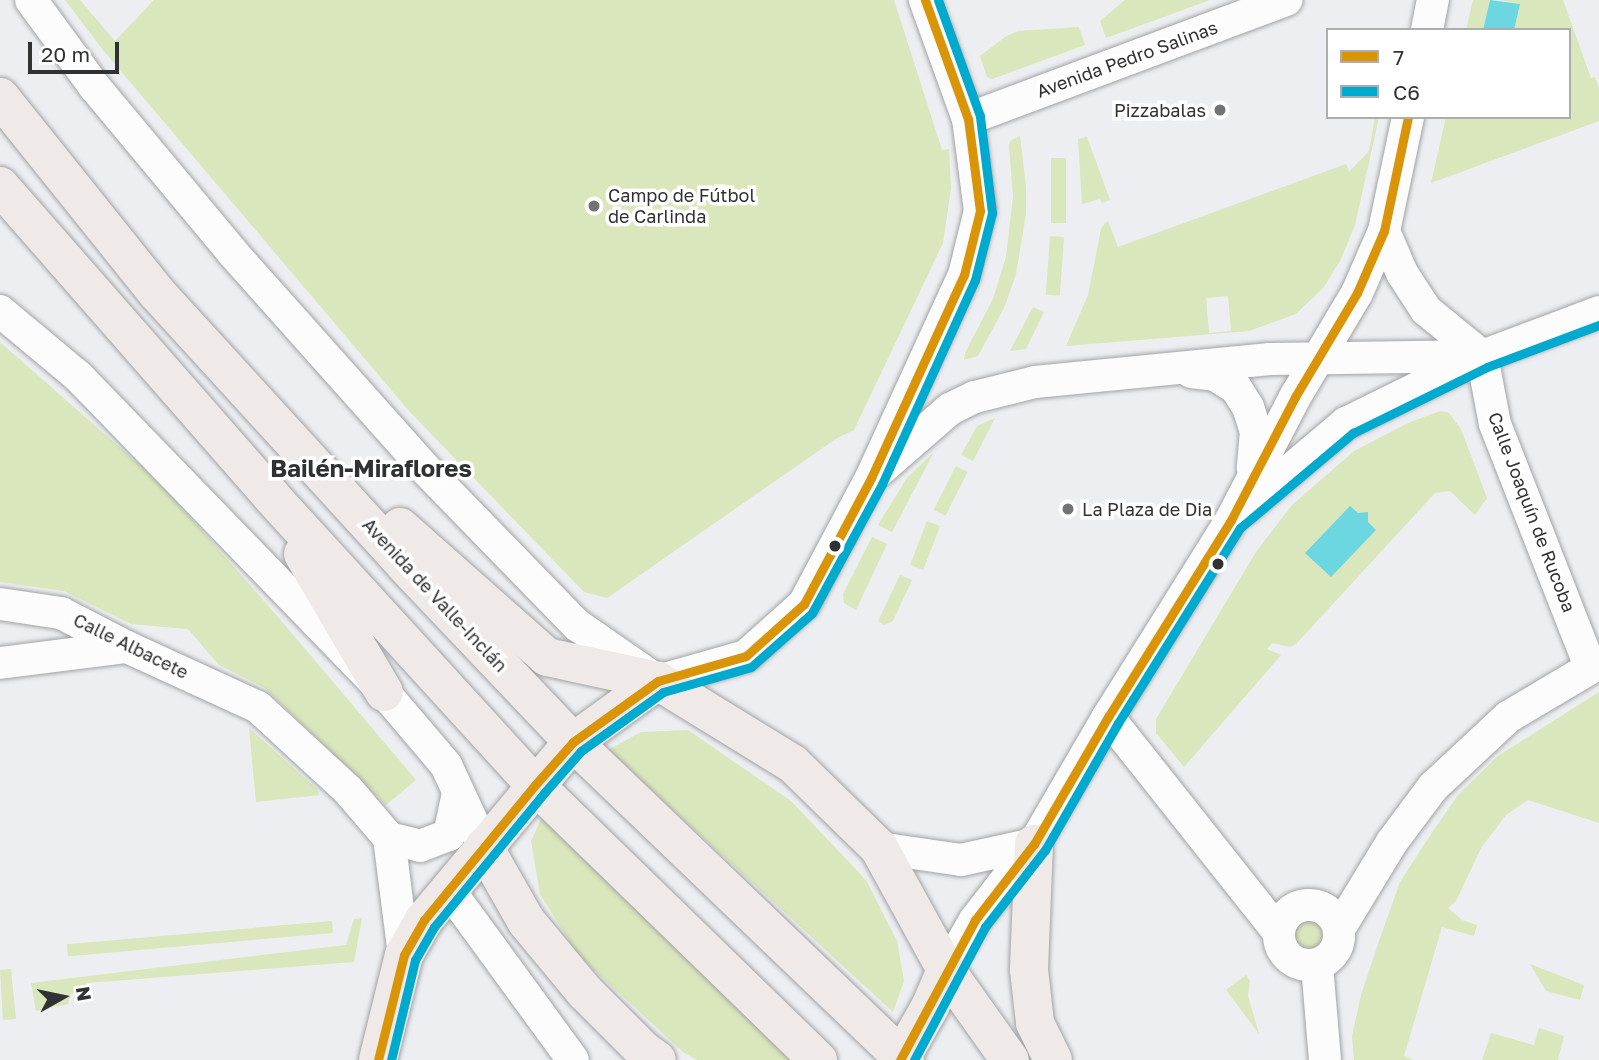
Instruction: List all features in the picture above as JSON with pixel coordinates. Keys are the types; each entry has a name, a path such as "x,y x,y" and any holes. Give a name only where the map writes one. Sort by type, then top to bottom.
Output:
{"main road":[{"name":"Avenida de Valle-Inclán","path":"0,97 157,293 573,742 902,1059"},
{"path":"0,186 272,498 535,785 818,1060"},
{"path":"310,461 397,524 547,657 659,681 793,764 879,848 946,971 1010,1060"},
{"path":"272,498 384,692"},
{"path":"378,1060 404,955 424,920 573,742 659,681"},
{"path":"1034,844 1029,971 1035,1023 1053,1060"},
{"path":"484,847 526,921 585,992 643,1051 657,1060"},
{"path":"902,1059 946,971"}],"street":[{"path":"31,0 94,86 233,253 428,471 577,625 659,681 746,656 804,604 871,478 964,275 980,211 968,119 925,0"},
{"name":"Avenida Pedro Salinas","path":"968,119 1286,0"},
{"path":"1427,28 1433,0"},
{"path":"946,971 975,920 1034,844 1108,717 1231,520 1318,358 1357,293 1384,231 1408,119"},
{"path":"1384,231 1402,273 1426,310 1482,356"},
{"path":"0,312 79,377 384,692 452,779 484,847"},
{"path":"1231,520 1346,423 1482,356 1599,312"},
{"path":"871,478 950,409 975,397 1035,382 1318,358 1482,356"},
{"name":"Calle Joaquín de Rucoba","path":"1482,356 1495,424 1594,665"},
{"path":"1170,369 1215,375 1236,388 1248,407 1256,431 1251,480"},
{"name":"Calle Albacete","path":"0,604 61,613 127,647 258,707 348,790 389,838"},
{"path":"0,663 127,647"},
{"path":"1339,929 1331,914 1315,905 1298,906 1284,917 1279,933 1281,947 1290,959 1302,965 1317,965 1335,951 1339,929 1392,842 1433,787 1508,717 1594,665"},
{"path":"1108,717 1279,933"},
{"path":"404,955 389,838 420,846 449,835 452,779"},
{"path":"879,848 961,860 1034,844"},
{"path":"449,890 573,1060"},
{"path":"1317,965 1325,1060"}],"green space":[{"name":"Campo de Fútbol de Carlinda","path":"65,0 80,0 115,41 154,0 894,0 942,150 949,149 951,188 943,243 854,430 837,438 607,598 584,592 410,412 103,50"},
{"path":"1125,0 1210,0 1106,38 1100,21"},
{"path":"1473,0 1490,0 1483,28 1466,28"},
{"path":"1500,0 1563,0 1591,78 1595,77 1599,88 1599,121 1431,183 1446,119 1571,119 1571,28 1514,28 1519,4"},
{"path":"1079,27 1085,45 992,79 987,77 980,56 1005,37 1018,31"},
{"path":"1375,119 1379,119 1355,225 1341,259 1324,287 1296,314 1249,331 1066,346 1088,295 1101,229 1108,221 1118,247 1346,164 1349,172 1369,151","holes":["1228,296 1231,331 1209,333 1206,298"]},
{"path":"1020,136 1026,214 1016,274 1005,306 978,356 964,360 965,353 993,299 1006,257 1013,197 1009,146 1010,141"},
{"path":"1087,137 1110,200 1102,203 1100,199 1082,204 1078,139"},
{"path":"1051,158 1066,158 1066,223 1051,223"},
{"path":"1050,236 1064,237 1060,296 1046,295"},
{"path":"1033,307 1044,312 1026,349 1010,351"},
{"path":"0,342 158,481 279,618 416,780 386,805 265,688 219,665 188,629 131,624 64,591 0,582"},
{"path":"1440,411 1449,413 1461,429 1487,498 1475,515 1450,491 1435,493 1296,644 1290,647 1272,643 1267,649 1281,655 1184,767 1156,733 1156,719 1256,552 1292,505 1354,451 1408,423"},
{"path":"995,418 973,461 961,455 977,426"},
{"path":"934,452 892,532 878,525 907,478"},
{"path":"956,466 968,472 945,516 934,510"},
{"path":"927,521 940,526 923,570 910,565"},
{"path":"872,537 887,544 856,610 844,603 843,594"},
{"path":"900,575 912,580 893,621 884,625 878,621"},
{"path":"1599,692 1599,823 1528,800 1506,815 1481,848 1456,901 1448,908 1462,920 1477,925 1474,936 1442,927 1404,1056 1414,1060 1354,1060 1352,1036 1361,995 1379,941 1400,882 1433,831 1458,795 1498,756"},
{"path":"249,728 317,789 319,795 256,802"},
{"path":"688,730 791,801 866,880 897,941 904,981 893,1012 608,750 641,732"},
{"path":"543,815 796,1060 697,1060 683,1052 578,955 540,894 531,841"},
{"path":"1309,916 1317,917 1323,922 1328,928 1328,944 1323,950 1317,955 1309,956 1301,955 1295,950 1290,944 1289,936 1290,928 1295,922 1301,917"},
{"path":"362,918 354,962 87,983 71,994 68,1004 36,1011 31,983 346,945 354,919"},
{"path":"332,921 333,933 68,956 67,944"},
{"path":"1530,964 1584,985 1580,1000 1546,991"},
{"path":"11,969 16,1019 3,1020 0,970"},
{"path":"1246,975 1250,981 1248,996 1259,1034 1226,990"},
{"path":"1539,1028 1564,1036 1558,1060 1482,1060 1491,1033 1534,1045"}],"water":[{"path":"1490,0 1520,4 1514,28 1483,28"},
{"path":"1350,506 1358,513 1368,512 1368,522 1376,530 1331,577 1305,553"}],"transit line":[{"name":"7","path":"378,1060 404,955 424,920 535,785 573,742 658,681 746,656 804,604 871,478 964,275 980,211 968,119 925,0"},
{"name":"C6","path":"391,1060 415,960 434,927 544,793 581,751 663,692 751,667 812,613 882,484 975,280 992,213 980,116 938,0"},
{"name":"7","path":"900,1060 975,920 1034,844 1108,717 1231,520 1295,397 1357,293 1384,231 1408,119"},
{"name":"C6","path":"914,1060 985,927 1045,850 1118,723 1240,528 1353,433 1487,367 1599,325"}],"place":[{"name":"Pizzabalas","path":"1220,110"},
{"name":"Campo de Fútbol de Carlinda","path":"594,206"},
{"name":"La Plaza de Dia","path":"1068,509"}],"district":[{"name":"Bailén-Miraflores","path":"371,468"}]}
